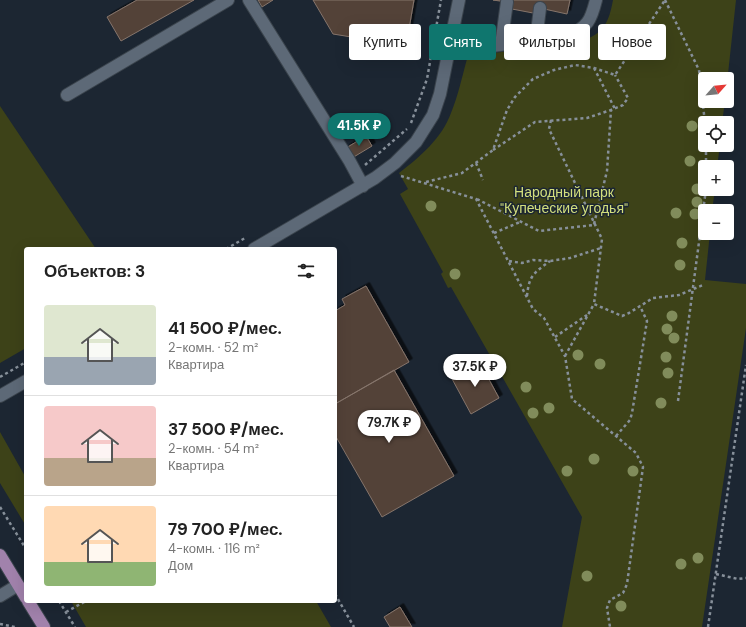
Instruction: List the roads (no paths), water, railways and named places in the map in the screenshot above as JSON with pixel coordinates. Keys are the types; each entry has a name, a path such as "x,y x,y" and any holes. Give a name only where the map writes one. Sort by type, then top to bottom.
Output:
{"main road":[{"path":"0,555 24,595"},
{"path":"29,603 44,627"}],"street":[{"path":"67,95 228,0"},
{"path":"250,0 363,186"},
{"path":"454,24 459,0"},
{"path":"587,24 591,20 596,0"},
{"path":"501,45 507,2"},
{"path":"538,24 540,8"},
{"path":"496,46 504,45"},
{"path":"257,247 363,186 395,163 416,142 433,115 440,94 446,60"},
{"path":"0,396 24,382"},
{"path":"0,596 18,585"}],"park label":[{"name":"Народный парк \"Купеческие угодья\"","path":"564,200"}]}
